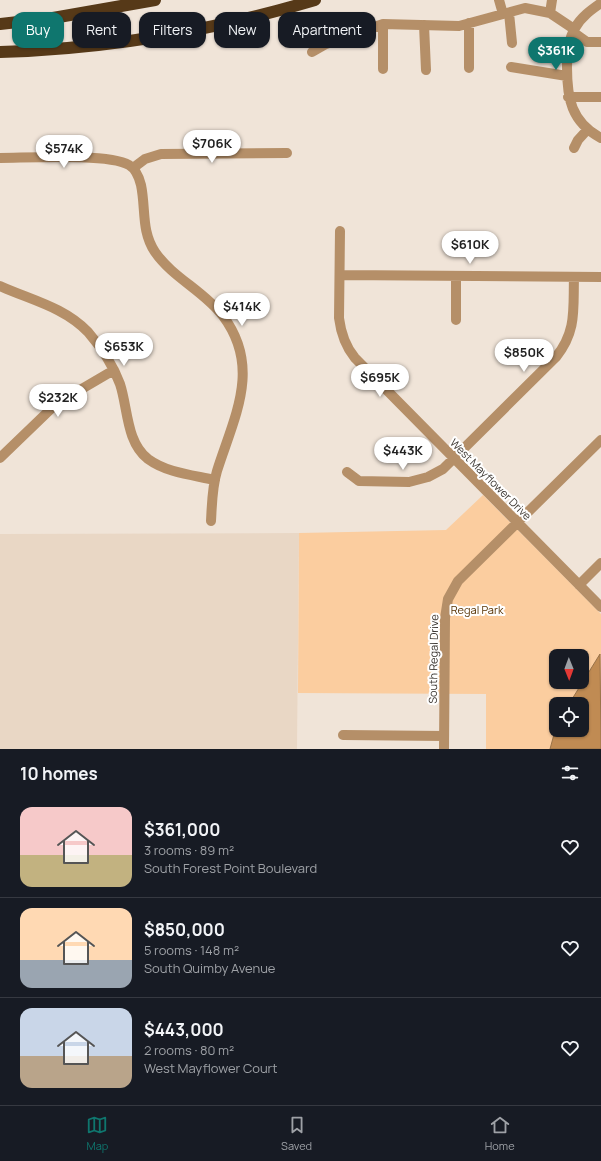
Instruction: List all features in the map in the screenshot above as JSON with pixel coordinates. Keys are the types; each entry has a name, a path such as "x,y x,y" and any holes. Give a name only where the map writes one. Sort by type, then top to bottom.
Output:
{"highway":[{"path":"0,24 53,18 155,0"},
{"path":"0,52 87,47 168,36 247,19 315,0"}],"street":[{"path":"499,0 506,14 512,43"},
{"path":"550,13 552,0"},
{"path":"601,3 585,15 573,31 568,48 567,76 568,97 576,116 588,129 601,138"},
{"path":"312,52 326,44 383,24 459,26 525,8 550,13 587,42 601,42"},
{"path":"469,23 469,68"},
{"path":"383,24 383,69"},
{"path":"424,25 426,70"},
{"path":"511,67 567,76"},
{"path":"568,97 601,97"},
{"path":"574,148 578,140 588,129"},
{"path":"133,168 145,159 161,154 287,153"},
{"path":"0,158 105,159 128,164 133,168 140,182 144,228 150,244 164,263 217,309 230,328 238,346 243,372 241,397 215,480 211,521"},
{"name":"West Mayflower Drive","path":"340,231 339,318 342,337 346,346 355,358 601,607"},
{"path":"340,275 601,277"},
{"path":"456,276 456,320"},
{"path":"347,472 359,481 409,482 436,473 454,458 556,357 565,346 572,325 574,277"},
{"path":"1,290 44,303 62,311 93,338 114,370 121,387 132,433 137,446 144,456 167,469 215,480"},
{"path":"0,458 56,404 114,370"},
{"name":"South Regal Drive","path":"444,749 445,618 448,599 458,582 601,440"},
{"path":"579,585 601,563"},
{"path":"343,735 444,736"}],"shaded area":[{"path":"299,533 297,749 0,749 0,534"},
{"path":"600,654 601,749 550,749 553,737 589,737 589,697 573,697 578,689 589,689 589,672"}],"green space":[{"name":"Regal Park","path":"483,495 601,614 601,749 486,749 486,694 298,693 299,533 446,530"}]}
